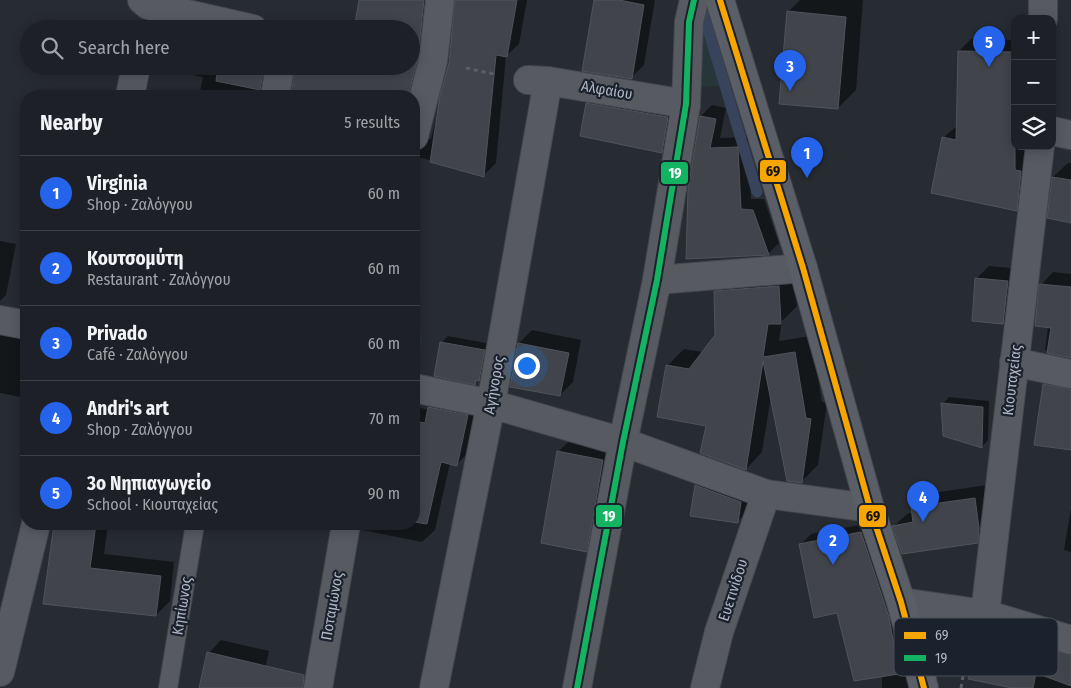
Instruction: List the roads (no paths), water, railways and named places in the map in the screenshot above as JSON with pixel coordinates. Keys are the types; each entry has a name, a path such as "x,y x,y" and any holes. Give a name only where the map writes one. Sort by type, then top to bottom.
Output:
{"street":[{"path":"419,90 422,60 440,0"},
{"path":"577,688 623,442 657,280 686,104 689,22 694,0"},
{"path":"720,0 803,268 870,508 905,618"},
{"path":"1043,0 1043,15"},
{"path":"144,11 198,20"},
{"path":"131,90 134,75"},
{"path":"276,90 278,75"},
{"name":"Αλφαίου","path":"538,80 686,104"},
{"name":"Αγήνορος","path":"434,688 491,404 538,80"},
{"path":"1056,132 1071,135"},
{"name":"Κιουταχείας","path":"985,614 1040,150"},
{"path":"657,280 803,268"},
{"path":"0,320 20,324"},
{"path":"1014,362 1071,374"},
{"path":"420,389 491,404 623,442 766,494 870,508"},
{"name":"Ευετινίδου","path":"705,688 719,632 766,494"},
{"path":"0,672 11,578 33,530"},
{"name":"Ποταμώνος","path":"318,688 345,530"},
{"path":"901,602 985,614 998,618"},
{"path":"1058,636 1071,640"}],"lane":[{"name":"Κηπίωνος","path":"168,688 194,530"}],"waterway":[{"path":"703,13 757,192"}],"place":[{"name":"3ο Νηπιαγωγείο","path":"989,67"},
{"name":"Privado","path":"790,91"},
{"name":"Virginia","path":"807,178"},
{"name":"Andri's art","path":"923,522"},
{"name":"Κουτσομύτη","path":"833,565"}]}
